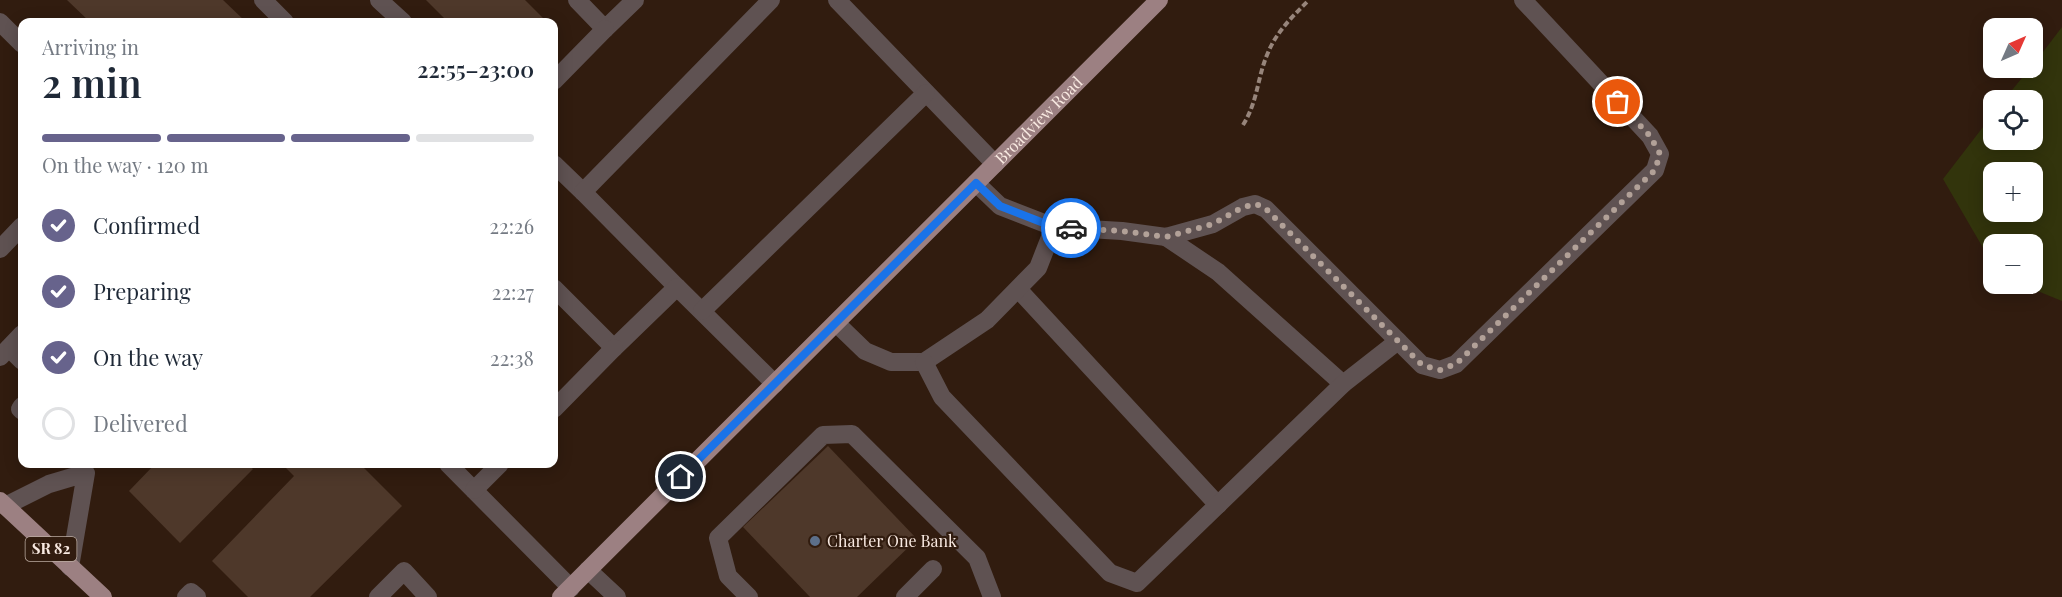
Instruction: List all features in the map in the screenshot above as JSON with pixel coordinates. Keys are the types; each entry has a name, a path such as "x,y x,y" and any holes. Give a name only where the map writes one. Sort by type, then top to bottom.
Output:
{"main road":[{"name":"Broadview Road","path":"566,592 1159,0"},
{"name":"SR 82","path":"2,503 103,597"}],"lane":[{"path":"263,0 281,18"},
{"path":"379,0 399,18"},
{"path":"577,0 605,30"},
{"path":"558,77 635,0"},
{"path":"583,192 771,0"},
{"path":"837,0 995,164"},
{"path":"976,183 1000,206 1054,227 1122,231 1166,237 1213,224 1243,207 1256,204 1266,209 1422,365 1440,370 1456,364 1655,170 1660,154 1650,136 1523,0"},
{"path":"0,22 18,40"},
{"path":"702,311 926,93"},
{"path":"558,168 775,384"},
{"path":"836,323 865,351 891,362 924,362 987,320 1018,289 1038,268 1054,227"},
{"path":"0,249 18,230"},
{"path":"1166,237 1218,272 1343,384"},
{"path":"558,406 677,286"},
{"path":"1018,289 1218,505"},
{"path":"558,292 614,348"},
{"path":"5,352 18,338"},
{"path":"924,362 942,397 1110,573 1137,583 1343,384 1398,341"},
{"path":"749,597 728,576 718,538 823,435 852,434 977,558 992,597"},
{"path":"2,503 84,468"},
{"path":"70,567 86,468"},
{"path":"451,468 474,490 566,592"},
{"path":"474,490 496,468"},
{"path":"905,597 933,569"},
{"path":"588,570 617,597"},
{"path":"378,597 404,571 428,597"},
{"path":"186,597 191,592 197,597"}],"path":[{"path":"1244,125 1252,110 1266,57 1273,41 1283,26 1309,0"}],"shaded area":[{"path":"2062,27 2062,301 2043,293 2043,234 1983,234 1983,248 1943,179 1983,127 1983,150 2043,150 2043,90 2012,90 2022,78 2043,78 2043,52"}],"building":[{"path":"67,0 223,0 242,18 86,18"},
{"path":"426,0 525,0 543,18 444,18"},
{"path":"828,446 917,539 857,597 810,597 743,527"},
{"path":"151,468 253,469 180,543 129,491"},
{"path":"286,468 364,468 402,506 310,597 248,597 212,561 294,476"}],"way so far":[{"path":"1071,228 1122,231 1166,237 1213,224 1243,207 1256,204 1266,209 1422,365 1440,370 1456,364 1655,170 1660,154 1650,136 1618,102"}],"place":[{"name":"Charter One Bank","path":"815,541"}],"route":[{"path":"681,477 976,183 1000,206 1054,227 1071,228"}]}
